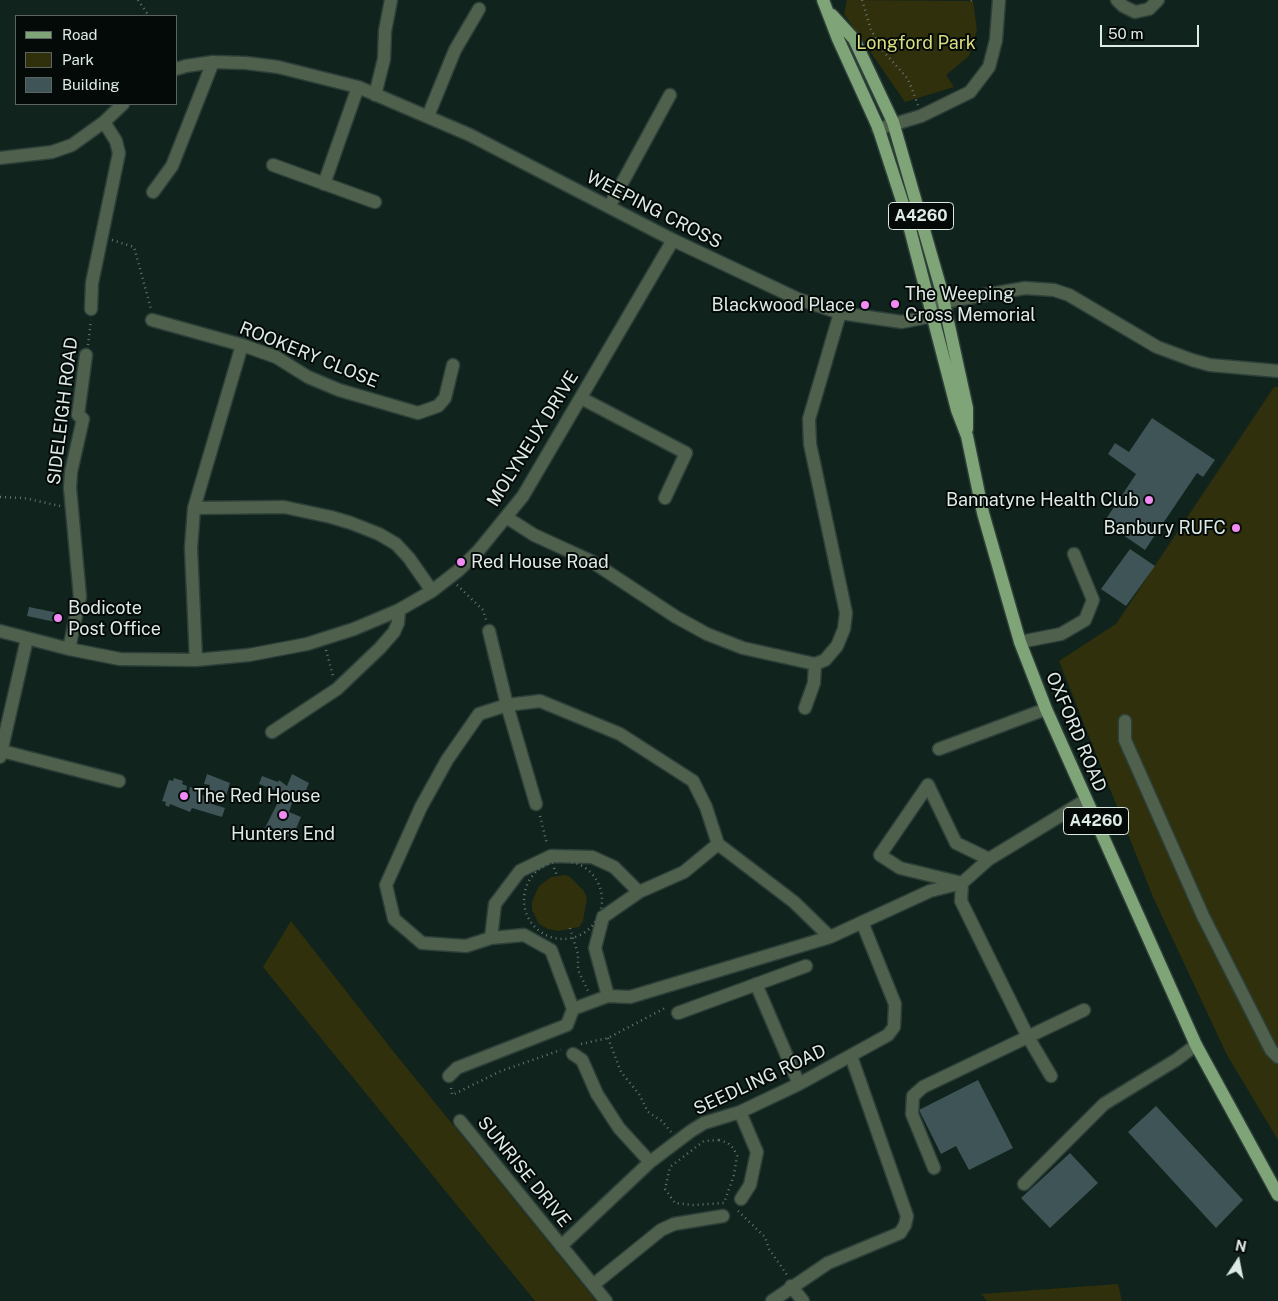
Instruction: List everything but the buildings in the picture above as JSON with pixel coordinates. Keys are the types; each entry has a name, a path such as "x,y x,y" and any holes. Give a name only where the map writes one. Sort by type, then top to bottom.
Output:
{"main road":[{"name":"OXFORD ROAD","path":"823,0 878,129 914,241 957,410 966,436 983,513 1020,642 1046,710 1196,1045 1276,1192"},
{"name":"OXFORD ROAD","path":"830,13 854,39 894,124 945,308 967,408 966,436"}],"street":[{"path":"375,95 384,59 385,31 391,0"},
{"path":"878,129 922,116 970,92 989,67 996,40 999,0"},
{"path":"1117,0 1123,6 1135,12 1149,9 1158,0"},
{"path":"428,116 455,50 479,9"},
{"path":"153,192 172,166 213,62"},
{"name":"WEEPING CROSS","path":"178,69 186,66 213,62 278,67 358,87 470,135 673,240 798,298 840,312 902,322 931,310 1025,288 1054,290 1068,295 1157,347 1192,360 1210,365 1278,371"},
{"path":"324,184 358,87"},
{"path":"609,207 670,95"},
{"path":"0,158 59,150 72,145 104,122 122,105"},
{"path":"91,309 92,283 119,153 116,141 104,122"},
{"path":"273,165 375,202"},
{"name":"MOLYNEUX DRIVE","path":"0,631 69,650 120,659 196,660 249,655 323,639 354,629 399,610 432,591 479,550 523,496 673,240"},
{"path":"506,517 534,535 591,562 676,617 707,634 743,648 815,664 825,660 837,646 844,629 846,613 810,444 809,419 840,312"},
{"name":"ROOKERY CLOSE","path":"152,320 242,345 276,357 308,377 339,390 418,413 438,406 445,398 452,365"},
{"path":"196,660 191,548 194,508 242,345"},
{"name":"SIDELEIGH ROAD","path":"69,650 80,597 72,508 71,472 83,419 78,415 86,355"},
{"path":"581,398 686,453 665,498"},
{"path":"194,508 284,507 330,517 351,524 379,534 396,544 410,558 432,591"},
{"path":"1020,642 1061,634 1085,620 1093,600 1074,554"},
{"path":"272,732 337,689 394,632 398,623 399,610"},
{"path":"489,631 507,705 536,804"},
{"path":"27,639 1,754 119,782"},
{"path":"805,708 814,683 815,664"},
{"path":"449,1076 457,1068 567,1025 573,1010 551,950 524,935 490,938 466,946 422,943 394,919 386,885 421,807 447,760 479,714 507,705 540,701 620,734 693,781 706,807 718,844 794,902 830,937"},
{"path":"939,749 1046,710"},
{"path":"1125,721 1125,740 1203,916 1271,1050 1278,1057"},
{"path":"962,883 900,868 880,856 928,785 956,843 989,859"},
{"path":"573,1010 608,996 630,997 830,937 930,890 962,883 989,859 1086,800"},
{"path":"608,996 595,948 603,917 639,892 684,872 718,844"},
{"path":"490,938 495,904 520,871 552,859 592,857 614,867 639,892"},
{"path":"962,883 961,901 1028,1037 1051,1076"},
{"name":"SEEDLING ROAD","path":"561,1246 650,1162 704,1123 740,1112 799,1084 888,1035 894,1027 896,1016 892,994 862,922"},
{"path":"678,1014 806,966"},
{"path":"756,984 799,1084"},
{"path":"934,1168 912,1114 914,1096 922,1087 1084,1010"},
{"path":"1024,1184 1104,1104 1196,1045"},
{"path":"573,1054 582,1060 597,1094 614,1121 650,1162"},
{"path":"772,1301 828,1263 900,1233 905,1225 907,1216 851,1056"},
{"path":"737,1204 750,1186 757,1152 740,1112"},
{"name":"SUNRISE DRIVE","path":"460,1121 606,1301"},
{"path":"593,1285 661,1230 674,1224 723,1216"},
{"path":"793,1285 803,1301"}],"path":[{"path":"138,0 148,15"},
{"path":"862,0 871,30 884,52 908,79 922,116"},
{"path":"102,237 134,247 150,302 152,320"},
{"name":"SIDELEIGH ROAD","path":"86,355 91,309"},
{"path":"0,497 24,498 72,508"},
{"path":"449,578 483,610 489,631"},
{"path":"323,639 337,689"},
{"path":"536,804 557,876"},
{"path":"552,859 573,864 587,870 592,874 602,892 600,912 596,921 589,930 573,938 557,939 544,935 534,927 525,908 525,895 529,882 552,859"},
{"path":"570,928 578,954 578,970 592,1002"},
{"path":"608,1038 621,1072 639,1094 648,1112 662,1121 678,1141"},
{"path":"719,1140 728,1143 734,1149 737,1156 734,1175 724,1203 714,1205 675,1203 669,1197 665,1189 670,1167 687,1152 704,1141 719,1140"},
{"path":"737,1204 757,1228 793,1285"}],"green space":[{"name":"Longford Park","path":"847,0 973,1 977,30 969,56 946,75 954,87 905,102 844,14"},
{"name":"Banbury RUFC","path":"1274,387 1278,387 1278,1140 1227,1055 1153,897 1059,661 1116,624"},
{"path":"565,875 570,877 584,891 587,898 583,921 579,927 558,931 548,929 539,924 532,910 532,902 539,886 551,877"},
{"path":"291,921 393,1051 596,1301 535,1301 263,967"},
{"path":"1118,1284 1122,1301 987,1301 981,1294"}],"place":[{"name":"The Weeping Cross Memorial","path":"895,304"},
{"name":"Blackwood Place","path":"865,305"},
{"name":"Bannatyne Health Club","path":"1149,500"},
{"name":"Banbury RUFC","path":"1236,528"},
{"name":"Red House Road","path":"461,562"},
{"name":"Bodicote Post Office","path":"58,618"},
{"name":"The Red House","path":"184,796"},
{"name":"Hunters End","path":"283,815"}]}
